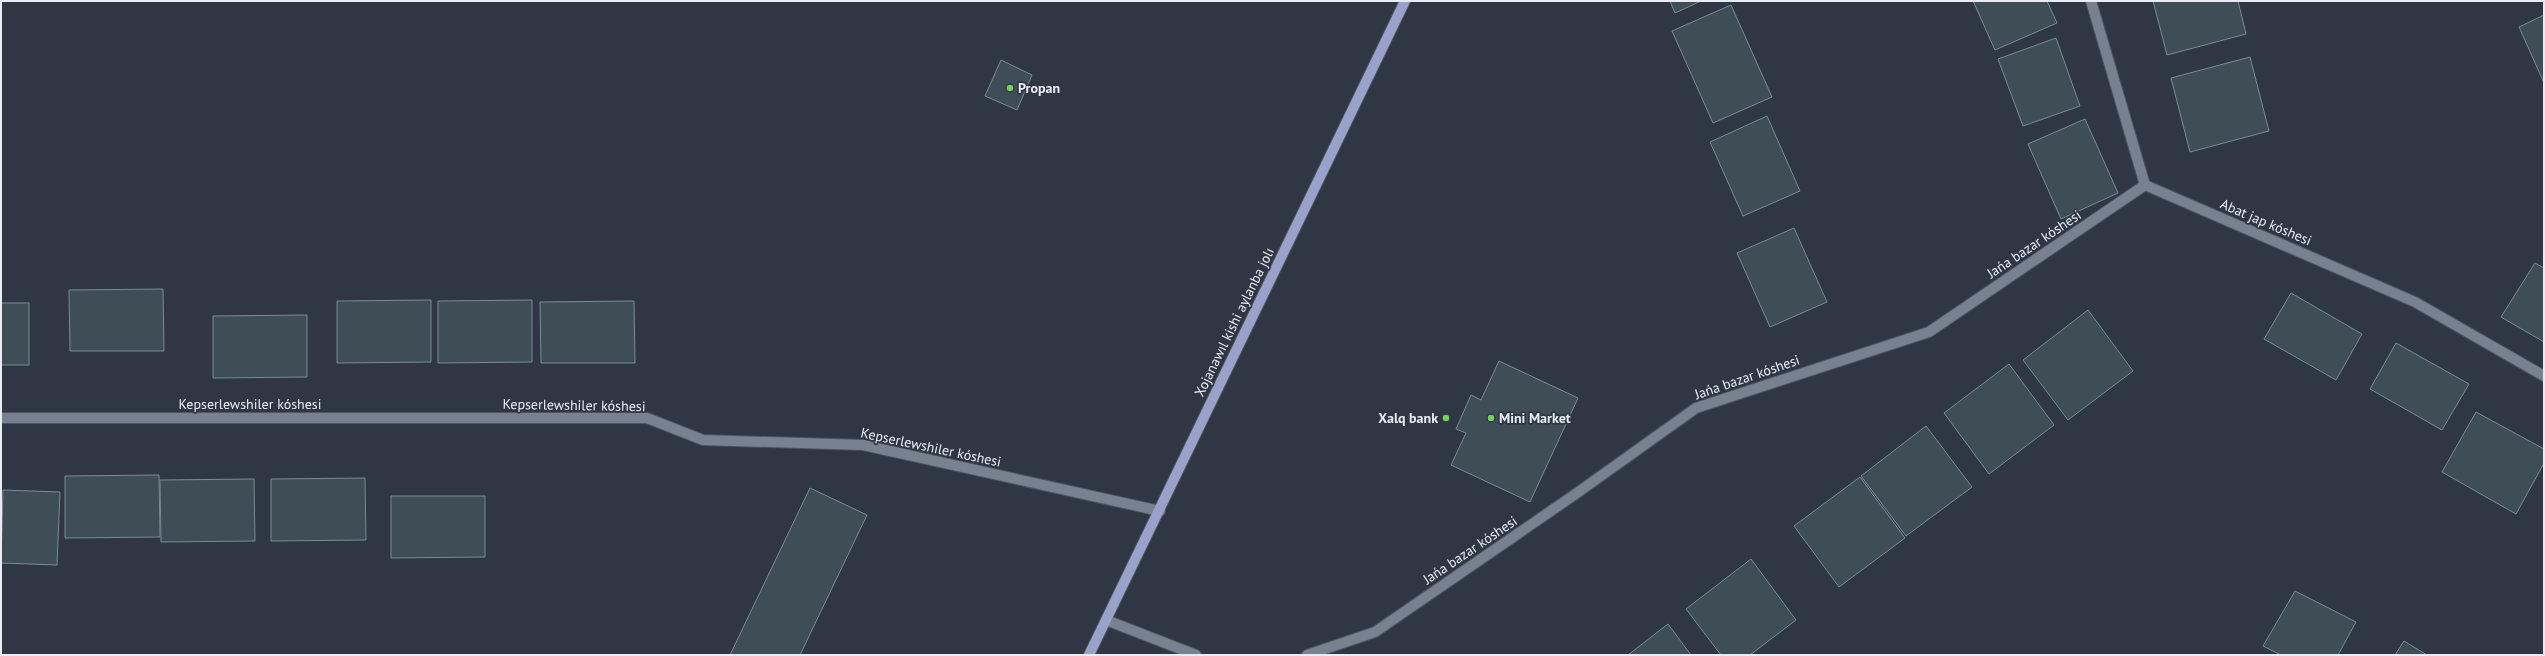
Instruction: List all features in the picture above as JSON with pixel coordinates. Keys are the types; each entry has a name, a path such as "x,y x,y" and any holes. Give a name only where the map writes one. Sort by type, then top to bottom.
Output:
{"main road":[{"name":"Xojanawıl kishi aylanba jolı","path":"1089,655 1160,511 1234,351 1405,1"}],"street":[{"path":"2091,1 2145,185"},
{"name":"Abat jap kóshesi","path":"2145,185 2415,302 2544,376"},
{"name":"Jańa bazar kóshesi","path":"1307,655 1375,632 1577,493 1696,408 1929,332 2145,185"},
{"name":"Kepserlewshiler kóshesi","path":"1,418 647,418 703,440 863,445 1160,511"},
{"path":"1106,620 1196,655"}],"building":[{"path":"1670,1 1701,1 1675,13"},
{"path":"1973,1 2047,1 2057,23 1995,50"},
{"path":"2153,1 2238,1 2246,34 2167,55"},
{"path":"1731,5 1772,97 1713,123 1672,31"},
{"path":"2544,15 2544,83 2519,27"},
{"path":"2056,38 2080,106 2023,126 1998,59"},
{"path":"2250,57 2269,131 2190,152 2171,78"},
{"path":"1001,60 1032,75 1017,110 985,96"},
{"path":"1767,116 1800,191 1743,216 1710,142"},
{"path":"2085,119 2118,193 2061,219 2028,144"},
{"path":"1794,228 1827,302 1770,327 1737,253"},
{"path":"2535,263 2544,268 2544,342 2501,317"},
{"path":"163,289 164,351 70,351 69,290"},
{"path":"2291,293 2362,334 2336,380 2264,339"},
{"path":"431,300 431,362 337,363 337,301"},
{"path":"532,300 532,362 438,363 438,301"},
{"path":"634,301 635,363 541,363 540,302"},
{"path":"1,303 29,303 29,365 1,365"},
{"path":"2088,310 2133,371 2068,420 2023,360"},
{"path":"307,315 307,377 213,378 213,316"},
{"path":"2396,343 2469,384 2442,430 2370,389"},
{"path":"1499,361 1578,398 1530,502 1451,465 1466,433 1456,429 1471,395 1481,400"},
{"path":"2009,364 2054,425 1989,474 1944,413"},
{"path":"2476,412 2544,449 2544,463 2516,514 2442,472"},
{"path":"1926,426 1972,487 1906,536 1861,476"},
{"path":"159,475 160,537 65,538 65,476"},
{"path":"1860,477 1905,538 1839,587 1794,526"},
{"path":"365,478 366,540 271,541 271,479"},
{"path":"254,479 255,541 161,542 160,480"},
{"path":"810,488 867,515 800,655 730,655"},
{"path":"3,490 60,492 57,565 1,563"},
{"path":"391,496 485,496 485,557 391,558"},
{"path":"1751,559 1796,620 1750,655 1721,655 1686,609"},
{"path":"2295,591 2356,622 2338,655 2281,655 2263,646"},
{"path":"1668,624 1691,655 1628,655"},
{"path":"2404,641 2427,655 2395,655"}],"place":[{"name":"Propan","path":"1010,88"},
{"name":"Xalq bank","path":"1446,418"},
{"name":"Mini Market","path":"1491,418"}]}
